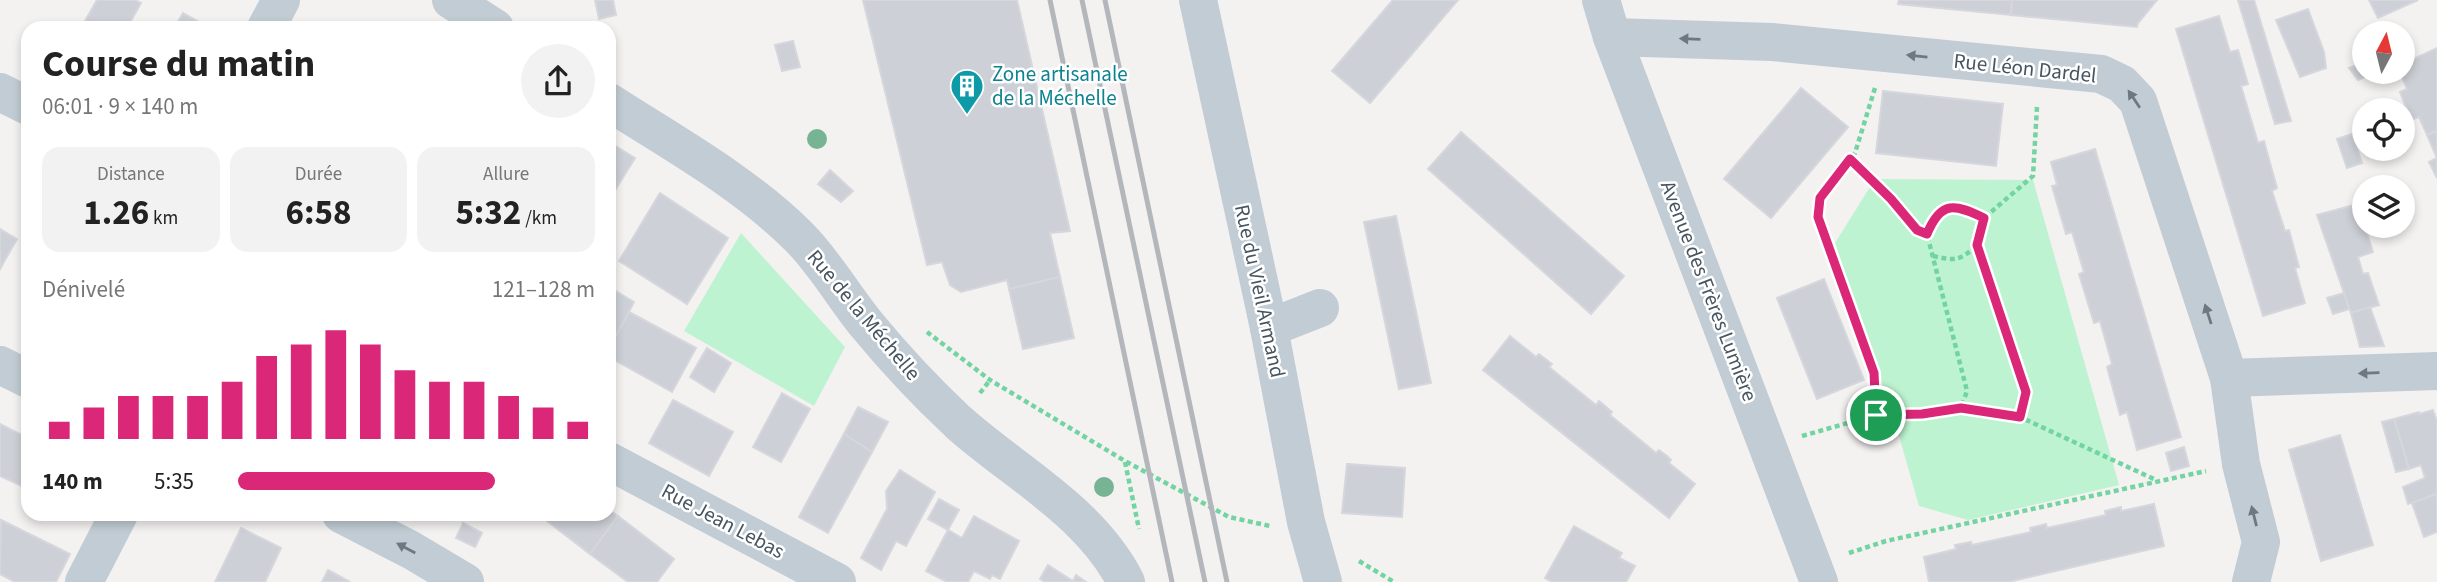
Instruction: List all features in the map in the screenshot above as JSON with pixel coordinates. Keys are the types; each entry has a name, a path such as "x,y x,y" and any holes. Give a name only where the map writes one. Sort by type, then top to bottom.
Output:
{"street":[{"path":"270,21 281,0"},
{"path":"452,0 484,21"},
{"name":"Rue du Vieil Armand","path":"1198,0 1269,328 1306,522 1323,582"},
{"name":"Avenue des Frères Lumière","path":"1601,0 1612,37 1816,573"},
{"name":"Rue Léon Dardel","path":"1612,37 1772,42 2101,74 2122,84 2138,101 2229,378 2241,464 2261,542 2252,582"},
{"path":"0,92 21,102"},
{"name":"Rue de la Méchelle","path":"616,107 743,189 800,237 866,325 903,367 959,422 1062,504 1116,563 1126,582"},
{"path":"1269,328 1320,308"},
{"path":"0,365 21,376"},
{"path":"2229,378 2437,371"},
{"name":"Rue Jean Lebas","path":"616,465 837,582"},
{"path":"84,582 115,521"},
{"path":"355,521 465,582"}],"path":[{"path":"1876,415 1874,373 1818,217 1820,198 1855,153 1877,80"},
{"path":"1933,256 1952,261 1965,256 1977,245 1984,218 2033,176 2038,100"},
{"path":"1850,159 1891,199 1917,230 1927,234"},
{"path":"1961,408 1968,391 1927,234 1934,217 1947,208 1963,208 1984,218"},
{"path":"1977,245 2026,392 2020,417"},
{"path":"922,328 990,380 1125,461 1229,517 1274,527"},
{"path":"1768,445 1876,415 1922,414 1961,408 2020,417 2156,480"},
{"path":"1125,461 1135,506"},
{"path":"1816,573 1886,541 2156,480 2241,464"}],"green space":[{"path":"1875,179 2033,180 2119,485 1968,520 1919,506 1899,436 1835,243"},
{"path":"741,233 845,347 814,406 684,331"}],"building":[{"path":"97,0 135,0 141,3 131,21 85,21"},
{"path":"595,0 613,0 616,15 599,19"},
{"name":"Zone artisanale de la Méchelle","path":"863,0 1017,0 1070,231 1050,233 1060,277 1009,289 1007,280 961,292 950,285 942,262 927,265"},
{"path":"1393,0 1458,0 1370,103 1332,71"},
{"path":"1899,0 2012,0 2011,15 1898,4"},
{"path":"2012,0 2157,0 2137,27 2011,15"},
{"path":"2238,0 2254,0 2291,121 2275,124"},
{"path":"2369,0 2418,0 2378,18"},
{"path":"2308,9 2324,52 2326,68 2300,77 2276,20"},
{"path":"183,13 197,21 178,21"},
{"path":"2219,16 2230,52 2238,50 2248,84 2241,86 2258,143 2264,141 2277,188 2272,191 2285,231 2289,230 2299,267 2295,268 2305,303 2263,316 2176,29"},
{"path":"793,41 800,67 782,71 775,45"},
{"path":"2437,48 2437,131 2427,135 2419,117 2415,118 2415,98 2402,98 2400,92 2407,89 2405,84 2415,84 2415,58"},
{"path":"1801,88 1848,127 1771,218 1724,179"},
{"path":"1883,91 2003,104 1996,166 1876,153"},
{"path":"2437,131 2437,158 2427,135"},
{"path":"1461,132 1624,276 1591,314 1428,169"},
{"path":"2352,134 2352,161 2362,163 2347,168 2337,139"},
{"path":"616,146 635,158 616,189"},
{"path":"2095,149 2181,437 2137,450 2127,412 2120,415 2107,367 2112,364 2100,321 2094,323 2079,274 2084,272 2072,232 2066,234 2052,186 2057,185 2051,162"},
{"path":"2437,158 2437,178 2429,162"},
{"path":"830,170 853,191 841,202 818,184"},
{"path":"660,193 728,238 687,304 619,261"},
{"path":"2352,206 2352,238 2369,238 2373,252 2358,257 2363,274 2368,273 2379,305 2351,313 2317,215"},
{"path":"1396,216 1431,383 1399,389 1364,222"},
{"path":"0,229 17,239 0,269"},
{"path":"1060,277 1074,338 1023,349 1009,289"},
{"path":"1824,279 1864,380 1817,399 1777,298"},
{"path":"616,291 634,302 616,336"},
{"path":"2344,293 2349,309 2333,314 2327,298"},
{"path":"2370,307 2384,346 2360,347 2351,313"},
{"path":"629,312 696,348 672,392 616,361 616,336"},
{"path":"1510,336 1536,357 1539,354 1552,364 1549,367 1596,405 1599,401 1612,412 1610,415 1656,453 1659,450 1667,456 1671,460 1669,463 1695,484 1669,518 1483,370"},
{"path":"707,348 731,363 714,392 690,377"},
{"path":"782,393 810,409 781,462 753,447"},
{"path":"673,400 733,432 709,476 649,443"},
{"path":"858,407 888,422 872,452 844,434"},
{"path":"2433,410 2437,421 2437,494 2408,504 2403,487 2425,478 2421,465 2409,469 2394,419"},
{"path":"2394,419 2409,469 2396,472 2382,422"},
{"path":"0,424 21,434 21,486 0,476"},
{"path":"844,434 872,452 828,533 799,517"},
{"path":"2340,435 2373,545 2321,561 2289,450"},
{"path":"2184,447 2189,466 2171,471 2166,453"},
{"path":"1347,464 1405,468 1402,517 1342,513"},
{"path":"900,470 935,492 906,546 896,541 881,570 861,558 887,509 886,491"},
{"path":"2437,494 2437,532 2424,537 2412,503"},
{"path":"939,499 959,510 948,530 928,519"},
{"path":"2154,504 2164,546 2008,582 1929,582 1924,557 1956,549 1955,545 1971,542 1972,545 2031,532 2030,528 2046,524 2047,528 2106,515 2105,511 2121,507 2121,511"},
{"path":"618,516 674,559 657,582 628,582 590,554"},
{"path":"974,516 1019,541 1000,579 992,575 990,579 974,571 968,582 947,582 926,571 948,530 962,538"},
{"path":"1,520 70,554 56,582 15,582 0,574"},
{"path":"547,521 614,521 590,554"},
{"path":"463,523 482,533 475,547 456,538"},
{"path":"1574,526 1622,553 1619,558 1635,566 1626,582 1552,582 1545,578"},
{"path":"241,528 281,548 265,582 215,582"},
{"path":"1048,565 1073,581 1076,575 1086,582 1045,582 1040,579"},
{"path":"328,570 350,582 322,582"}],"railway":[{"path":"1050,0 1172,582"},
{"path":"1082,0 1205,582"},
{"path":"1105,0 1227,582"}],"place":[{"name":"Zone artisanale de la Méchelle","path":"967,116"}],"route":[{"path":"1850,159 1891,199 1917,230 1927,234 1934,217 1947,208 1963,208 1984,218 1977,245 2026,392 2020,417 1961,408 1922,414 1876,415 1874,373 1818,217 1820,198 1850,159"}]}
